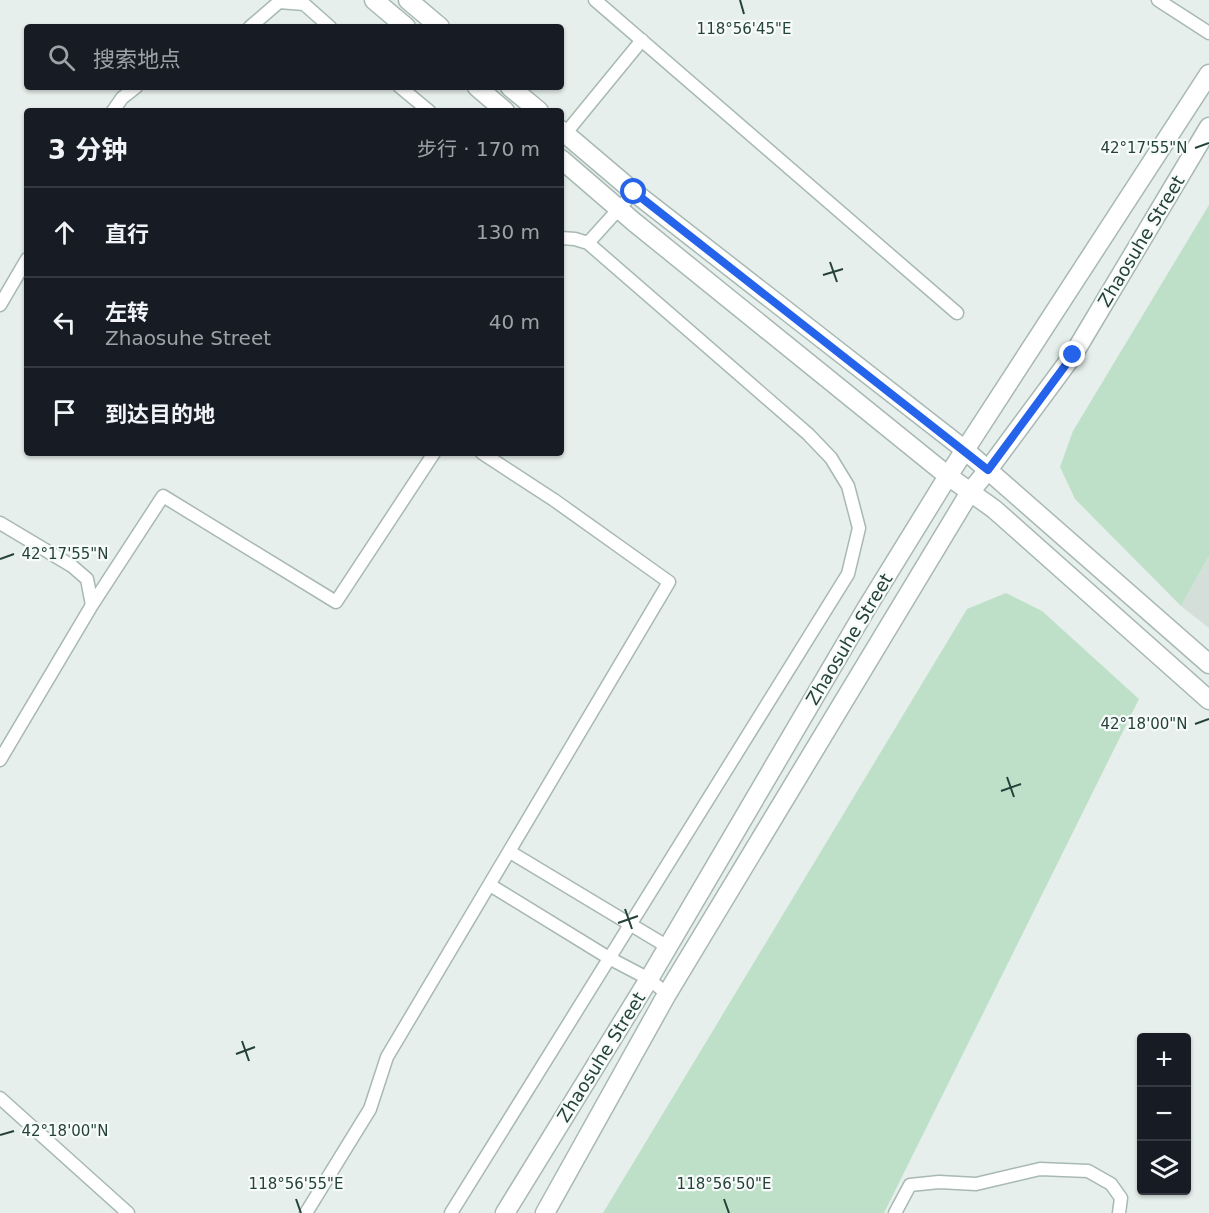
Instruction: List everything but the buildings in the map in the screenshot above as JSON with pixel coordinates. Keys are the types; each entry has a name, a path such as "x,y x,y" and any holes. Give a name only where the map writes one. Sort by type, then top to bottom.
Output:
{"street":[{"path":"374,0 402,24"},
{"path":"408,0 436,24"},
{"name":"Zhaosuhe Street","path":"505,1213 668,948 866,609 948,476 1209,74"},
{"path":"480,90 502,108"},
{"path":"514,90 535,108"},
{"name":"Zhaosuhe Street","path":"545,1213 667,994 970,492 1073,355 1209,127"},
{"path":"567,135 634,192 965,450 1209,664"},
{"path":"564,162 619,209 948,476 994,509 1209,700"}],"lane":[{"path":"595,0 957,313"},
{"path":"1158,0 1209,33"},
{"path":"253,24 279,2 304,4 327,24"},
{"path":"567,135 642,40"},
{"path":"115,108 122,98 132,90"},
{"path":"404,90 425,108"},
{"path":"588,243 634,192"},
{"path":"451,1213 848,573 860,528 848,486 831,458 808,434 588,243 565,238"},
{"path":"0,305 24,264"},
{"path":"0,760 92,605 163,496 336,602 432,456"},
{"path":"306,1213 370,1109 387,1057 669,582 554,500 487,456"},
{"path":"0,522 72,566 87,579 92,605"},
{"path":"510,852 668,948"},
{"path":"490,885 609,958 649,979 667,994"},
{"path":"0,1098 128,1213"},
{"path":"895,1213 910,1185 939,1182 976,1184 1040,1169 1088,1172 1111,1184 1121,1198 1119,1213"}],"shaded area":[{"path":"1209,556 1209,628 1181,606"}],"green space":[{"path":"1209,205 1209,556 1181,606 1075,499 1060,467 1073,431"},
{"path":"1006,593 1042,611 1139,699 884,1213 603,1213 967,609"}],"route":[{"path":"634,192 988,470 1073,355"}]}
